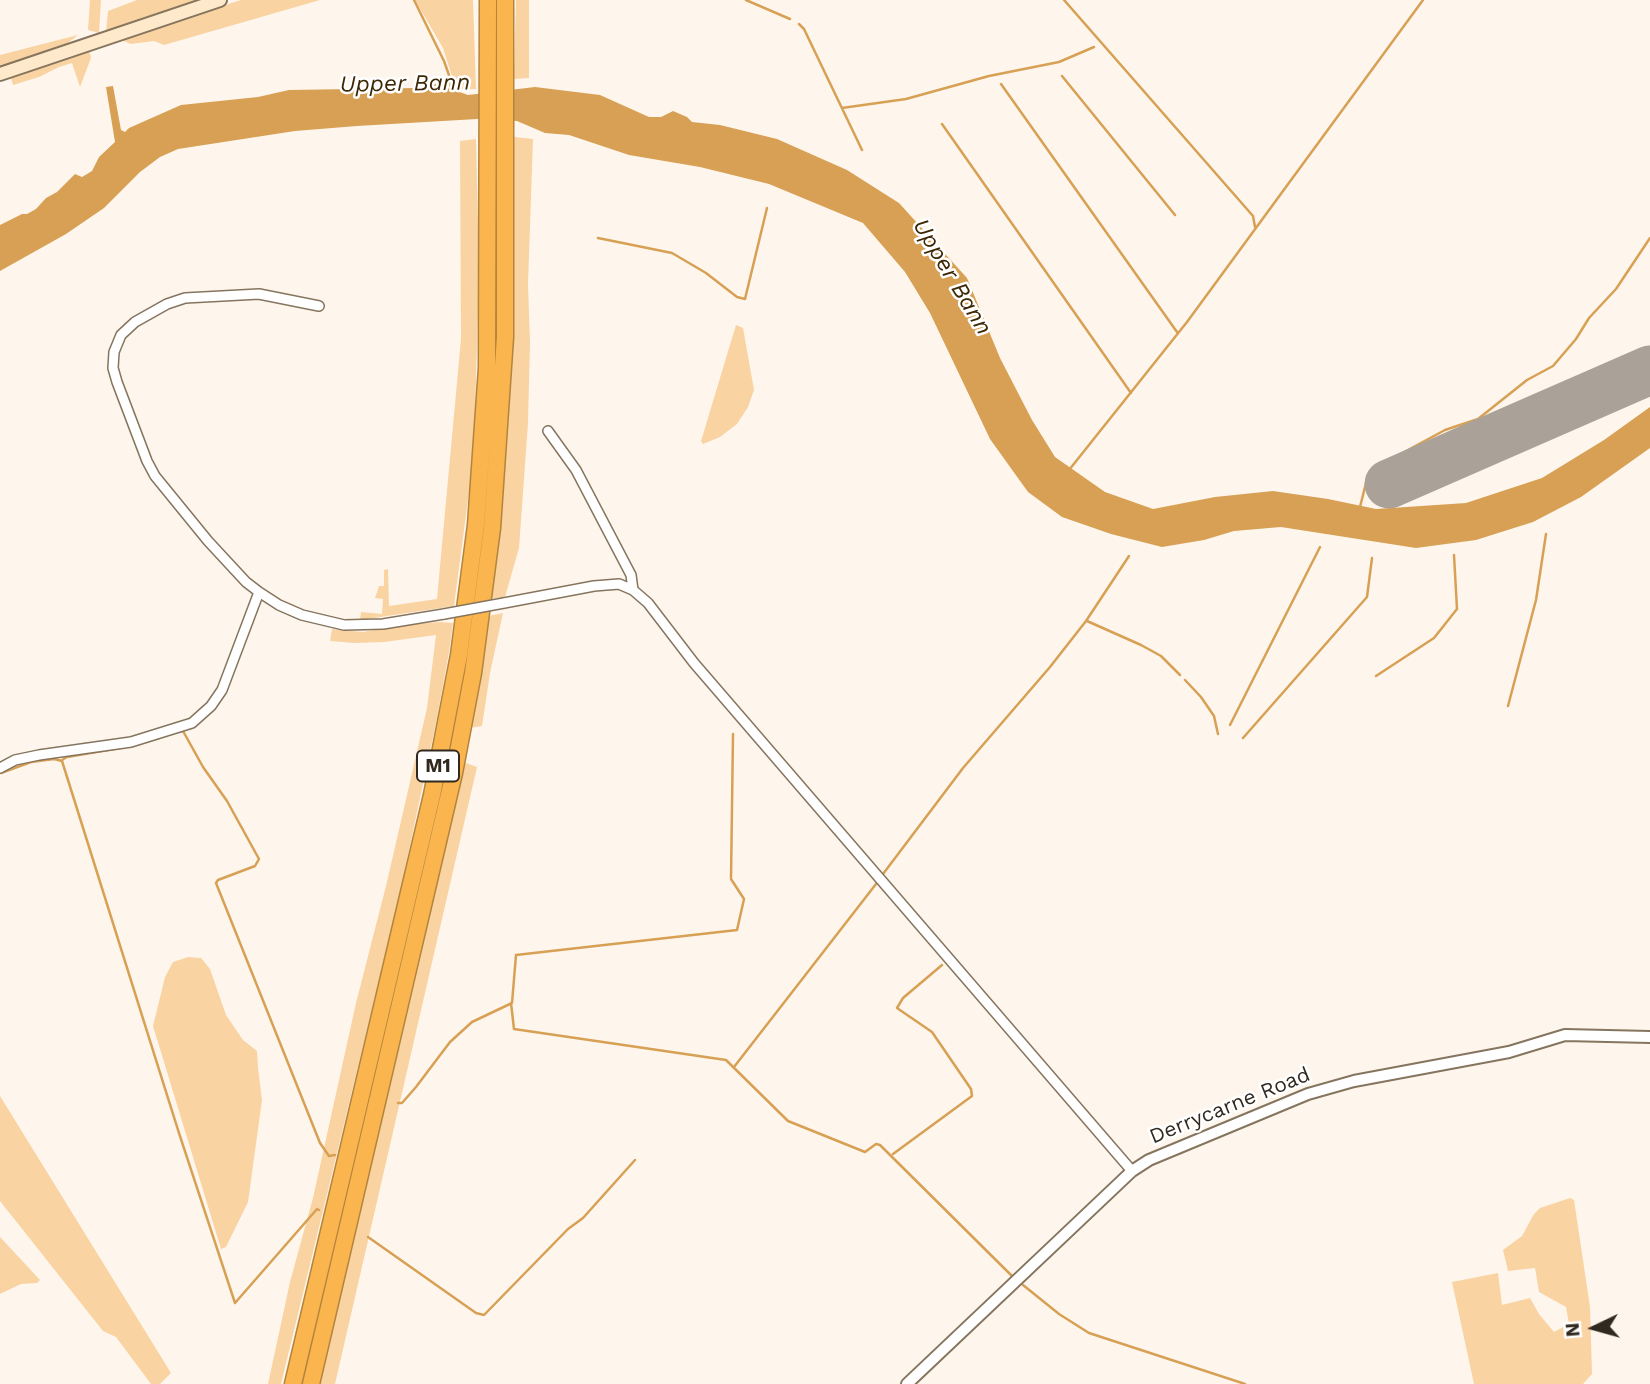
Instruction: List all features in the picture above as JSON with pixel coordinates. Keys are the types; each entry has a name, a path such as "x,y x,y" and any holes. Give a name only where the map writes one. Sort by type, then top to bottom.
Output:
{"highway":[{"name":"M1","path":"293,1384 432,795 459,654 475,525 487,368 488,0"},
{"name":"M1","path":"311,1384 454,773 473,673 492,528 506,337 505,0"}],"main road":[{"path":"0,74 220,0"}],"street":[{"path":"319,306 259,294 185,298 167,304 135,322 121,335 114,352 113,368 117,382 142,450 155,476 208,541 246,582 279,605 302,615 344,625 383,624 594,586 619,584 634,590 648,603 694,663 1132,1171"},
{"path":"548,431 576,470 631,575 634,590"},
{"path":"0,768 15,760 131,743 192,723 211,706 222,690 259,592"},
{"name":"Derrycarne Road","path":"907,1384 1132,1171 1149,1160 1329,1087 1509,1052 1565,1035 1650,1037"}],"shaded area":[{"path":"90,0 101,0 99,33 88,30"},
{"path":"137,0 198,0 106,32 108,11"},
{"path":"241,0 320,0 164,45 154,41 131,44 119,39"},
{"path":"415,0 473,0 476,89 456,89 443,48"},
{"path":"516,0 529,0 529,78 514,79"},
{"path":"78,35 64,46 0,70 0,55"},
{"path":"89,49 91,58 80,87 72,63 13,85 10,75"},
{"path":"514,137 533,139 528,284 528,423 519,548 505,597 488,599 509,378"},
{"path":"476,139 479,268 474,454 454,606 360,620 361,612 382,614 383,599 375,598 379,586 384,586 384,570 388,569 389,606 437,599 461,339 460,141"},
{"path":"736,325 743,328 754,390 748,407 737,424 720,437 703,444 701,441"},
{"path":"503,613 482,726 469,728 488,616"},
{"path":"440,622 453,623 449,652 399,897 281,1384 268,1384 427,708 436,635 355,643 330,641 332,629 363,632"},
{"path":"463,762 477,767 335,1384 319,1384 421,956"},
{"path":"188,957 201,958 210,969 226,1015 243,1040 257,1051 262,1100 248,1202 226,1247 221,1249 153,1026 165,977 173,962"},
{"path":"0,1096 171,1373 160,1384 151,1384 116,1337 103,1331 0,1201"},
{"path":"1570,1198 1574,1200 1590,1307 1592,1374 1583,1384 1474,1384 1452,1282 1498,1273 1502,1305 1530,1298 1554,1332 1569,1324 1566,1307 1539,1292 1535,1268 1508,1271 1503,1250 1522,1236 1540,1208"},
{"path":"0,1237 40,1280 37,1283 21,1284 0,1294"}],"water":[{"name":"Upper Bann","path":"436,84 468,95 535,87 600,95 649,117 661,117 673,111 692,122 720,125 777,139 847,170 899,203 967,278 1000,358 1032,420 1055,457 1105,492 1153,509 1215,497 1273,491 1376,509 1466,503 1542,478 1604,440 1650,407 1650,448 1581,497 1533,522 1476,540 1416,548 1281,527 1234,531 1204,540 1162,547 1111,534 1062,517 1028,492 990,439 930,313 905,272 863,223 769,184 700,167 629,155 569,135 545,133 517,121 477,119 295,131 178,149 160,157 140,172 104,208 66,234 0,271 0,225 36,209 75,174 82,177 92,171 99,157 115,142 106,87 113,86 121,130 125,132 181,105 258,97 289,90 415,88"}],"waterway":[{"name":"Upper Bann","path":"414,0 444,61 450,78 451,94"},
{"path":"746,0 790,19"},
{"path":"1064,0 1253,216 1255,227"},
{"path":"1069,470 1187,322 1423,0"},
{"path":"799,24 804,29 862,150"},
{"path":"842,108 906,99 989,76 1059,62 1094,47"},
{"path":"1062,76 1175,215"},
{"path":"1001,84 1177,332"},
{"path":"942,124 1131,393"},
{"path":"598,238 672,253 706,273 737,297 745,299 767,208"},
{"path":"1360,507 1366,483 1380,465 1445,430 1478,419 1527,380 1553,366 1576,339 1589,318 1616,289 1650,238"},
{"path":"1508,706 1536,600 1546,534"},
{"path":"1230,725 1320,547"},
{"path":"1376,676 1434,638 1457,609 1454,555"},
{"path":"883,874 963,768 1086,621 1129,556"},
{"path":"1243,738 1367,597 1372,558"},
{"path":"1087,621 1161,656 1180,675"},
{"path":"1185,680 1214,716 1218,734"},
{"path":"178,732 183,731 259,859 255,866 216,883 320,1143 329,1156 335,1155"},
{"path":"398,1103 402,1103 450,1042 472,1022 512,1003 516,955 737,930 744,899 731,879 733,734"},
{"path":"138,744 159,738"},
{"path":"62,760 120,748"},
{"path":"1,773 31,762 54,759 62,761 235,1303 317,1209 319,1210"},
{"path":"734,1067 876,884"},
{"path":"893,1154 972,1096 971,1089 932,1032 897,1008 903,998 942,965"},
{"path":"511,1003 514,1029 726,1060 788,1121 865,1152 876,1144 880,1145 1012,1276"},
{"path":"368,1237 476,1313 484,1315 568,1229 583,1218 635,1160"},
{"path":"1023,1285 1059,1314 1089,1333 1245,1384"}],"runway":[{"path":"1389,484 1650,370"}]}
